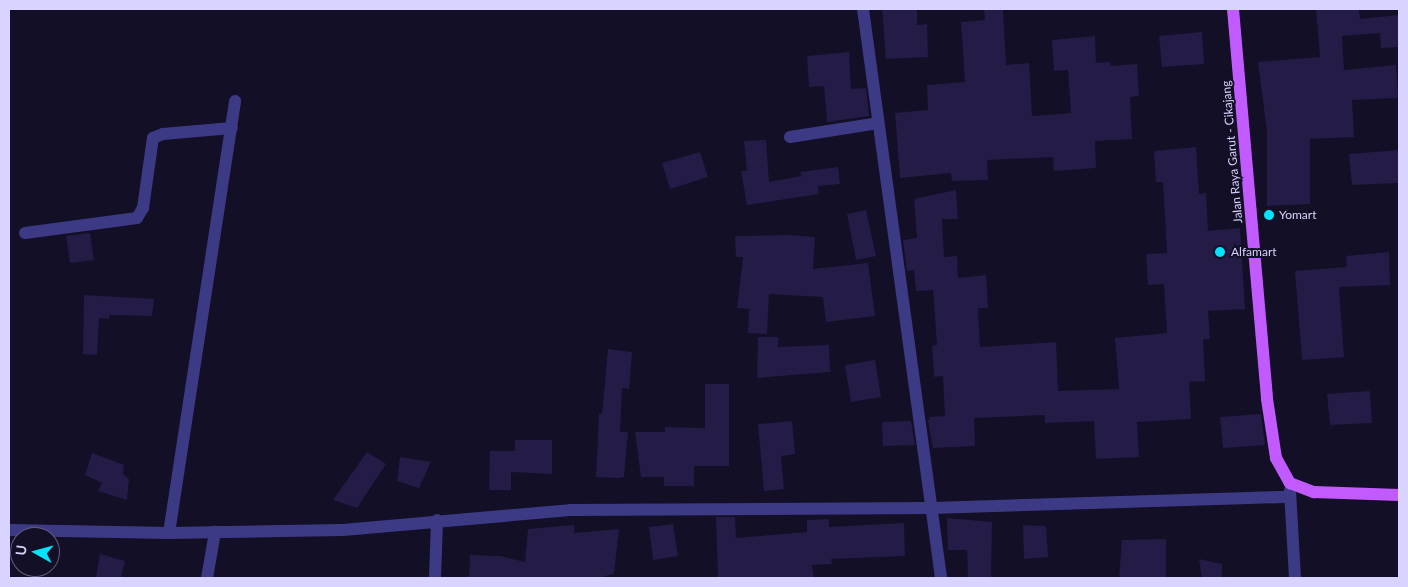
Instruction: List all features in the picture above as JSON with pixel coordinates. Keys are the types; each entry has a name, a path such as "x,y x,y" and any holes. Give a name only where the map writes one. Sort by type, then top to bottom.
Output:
{"main road":[{"name":"Jalan Raya Garut - Cikajang","path":"1234,9 1272,444 1282,471 1290,483"},
{"path":"1290,483 1326,495 1399,495"}],"street":[{"path":"863,9 941,578"},
{"path":"169,533 235,101"},
{"path":"790,137 878,123"},
{"path":"25,233 137,218 143,208 153,138 163,134 232,128"},
{"path":"1290,483 1295,578"},
{"path":"9,530 169,533 343,530 437,520 570,510 932,508 1290,497"},
{"path":"435,578 437,520"},
{"path":"207,578 215,532"}],"building":[{"path":"882,9 917,9 917,25 927,24 928,57 886,59"},
{"path":"984,9 1003,9 1006,65 1029,63 1032,116 1071,113 1068,70 1054,71 1052,40 1095,36 1096,63 1110,62 1111,66 1137,64 1139,96 1130,97 1132,139 1095,141 1096,168 1054,171 1053,157 987,160 988,180 952,181 951,173 900,178 895,113 928,110 927,85 965,82 961,22 985,20"},
{"path":"1316,9 1359,9 1360,19 1399,15 1399,47 1381,48 1380,33 1342,36 1344,70 1396,65 1398,98 1352,100 1354,137 1310,139 1310,204 1267,206 1267,132 1258,62 1320,57"},
{"path":"1202,32 1204,64 1162,67 1159,36"},
{"path":"849,52 851,89 866,88 869,116 827,122 824,86 809,87 807,56"},
{"path":"766,140 769,182 801,176 800,172 838,167 840,184 818,186 819,194 747,205 741,171 747,171 744,141"},
{"path":"1196,147 1199,194 1206,193 1208,231 1240,228 1245,309 1208,311 1210,339 1203,339 1205,381 1189,382 1191,419 1137,422 1139,457 1096,459 1094,421 1045,423 1045,415 974,418 975,446 933,448 928,421 930,417 945,416 943,376 934,377 932,346 937,345 933,290 916,291 914,270 907,271 903,240 917,238 914,199 956,190 958,219 942,219 944,257 957,256 958,278 986,275 988,308 978,308 980,347 1056,342 1058,391 1119,389 1115,338 1167,333 1164,284 1148,285 1146,254 1167,253 1163,182 1156,182 1154,151"},
{"path":"1399,150 1399,183 1352,185 1349,154"},
{"path":"700,152 708,177 670,189 662,163"},
{"path":"866,210 876,256 856,260 847,214"},
{"path":"90,233 94,260 70,263 66,236"},
{"path":"789,235 815,237 813,269 868,263 875,316 826,322 823,297 769,294 767,334 748,333 749,309 737,308 743,257 736,257 735,236"},
{"path":"1389,252 1390,285 1339,287 1344,357 1302,360 1295,271 1347,267 1346,256"},
{"path":"84,295 154,299 152,316 109,315 109,319 99,318 97,355 83,354"},
{"path":"758,337 778,337 778,347 829,345 830,372 757,378"},
{"path":"608,349 632,352 629,389 622,388 620,432 628,432 624,477 618,478 596,477 599,414 602,414"},
{"path":"875,360 881,397 851,402 845,365"},
{"path":"705,384 729,384 729,466 694,466 694,486 664,486 664,477 641,477 635,432 665,432 665,427 705,428"},
{"path":"1370,391 1372,423 1330,425 1327,394"},
{"path":"1261,414 1265,445 1223,448 1220,417"},
{"path":"792,421 795,454 781,456 784,489 764,491 758,424"},
{"path":"911,421 915,445 883,446 882,422"},
{"path":"515,440 552,440 552,474 511,472 511,490 489,490 490,451 515,451"},
{"path":"367,452 386,464 357,508 333,500"},
{"path":"92,453 124,465 123,474 129,479 127,500 98,491 102,483 85,475"},
{"path":"400,457 431,462 419,488 397,481"},
{"path":"716,517 735,517 736,538 807,532 807,520 829,519 829,527 904,523 905,556 831,559 832,564 812,565 814,578 718,578"},
{"path":"947,518 992,522 991,578 968,578 967,550 948,550"},
{"path":"673,524 678,556 653,560 649,527"},
{"path":"574,525 574,533 619,529 614,574 596,578 469,578 470,555 500,556 525,562 528,529"},
{"path":"1023,525 1046,526 1048,557 1024,559"},
{"path":"1166,539 1166,578 1119,578 1122,540"},
{"path":"100,554 125,561 121,578 96,578"},
{"path":"1199,559 1222,564 1222,578 1202,578"}],"place":[{"name":"Yomart","path":"1269,215"},
{"name":"Alfamart","path":"1220,252"}]}
